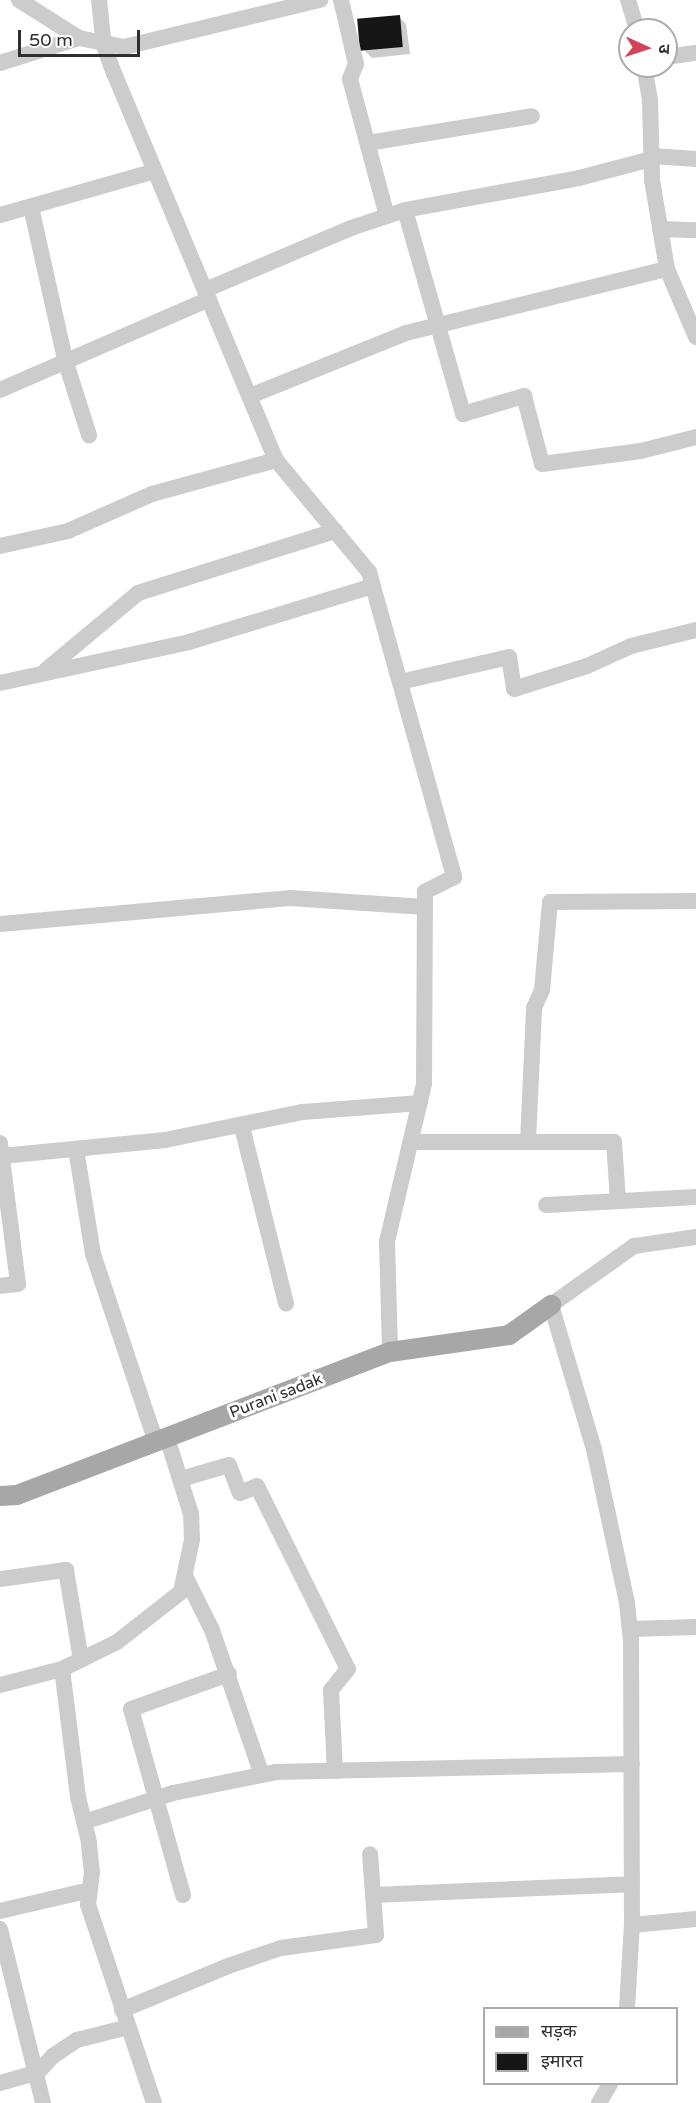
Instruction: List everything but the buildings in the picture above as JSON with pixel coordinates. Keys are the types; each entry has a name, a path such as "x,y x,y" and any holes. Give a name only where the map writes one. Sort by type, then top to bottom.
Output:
{"main road":[{"name":"Purani sadak","path":"0,1496 17,1495 390,1352 509,1335 551,1305"}],"street":[{"path":"18,0 79,38 104,46 124,47 320,0"},
{"path":"99,0 104,46 276,460 369,572 454,877 425,892 424,1084 387,1242 390,1352"},
{"path":"341,0 356,64 350,79 387,216"},
{"path":"628,0 633,18"},
{"path":"0,63 79,38"},
{"path":"678,55 696,53"},
{"path":"646,78 650,101 652,158 667,269 695,334"},
{"path":"368,143 532,116"},
{"path":"0,390 66,363 207,294 405,210 579,178 652,158 696,159"},
{"path":"0,215 155,171"},
{"path":"31,207 66,363 89,435"},
{"path":"405,210 440,325 462,414 524,396 542,464 641,451 696,437"},
{"path":"660,229 696,230"},
{"path":"250,396 406,333 667,269"},
{"path":"0,546 68,531 152,494 276,460"},
{"path":"44,672 138,593 335,531"},
{"path":"0,683 189,642 373,586"},
{"path":"400,681 509,657 514,689 587,666 631,646 696,630"},
{"path":"0,924 290,898 425,907"},
{"path":"528,1142 534,1008 542,990 550,902 696,901"},
{"path":"0,1286 18,1284 1,1149 76,1149 242,1127 303,1112 420,1103"},
{"path":"242,1127 286,1304"},
{"path":"411,1142 614,1142 618,1201"},
{"path":"0,1685 62,1669 117,1642 150,1620 181,1592 186,1578 192,1540 191,1514 181,1479 161,1440 93,1254 76,1149"},
{"path":"546,1204 696,1197"},
{"path":"627,2007 633,1925 630,1629 602,1479 551,1305 634,1246 696,1238"},
{"path":"181,1479 229,1465 240,1493 257,1486 348,1670 331,1690 335,1771"},
{"path":"0,1579 66,1570 81,1660"},
{"path":"186,1578 229,1674 262,1774"},
{"path":"630,1629 696,1627"},
{"path":"62,1669 92,1874 88,1905 154,2103"},
{"path":"183,1895 131,1709 229,1674"},
{"path":"84,1822 156,1799 262,1774 632,1764"},
{"path":"122,2010 228,1966 281,1948 376,1935 370,1854"},
{"path":"373,1895 633,1884"},
{"path":"0,1911 90,1890"},
{"path":"633,1925 696,1919"},
{"path":"0,1929 38,2072 43,2103"},
{"path":"0,2083 38,2072 77,2040 128,2027"},
{"path":"599,2103 609,2085"}]}
